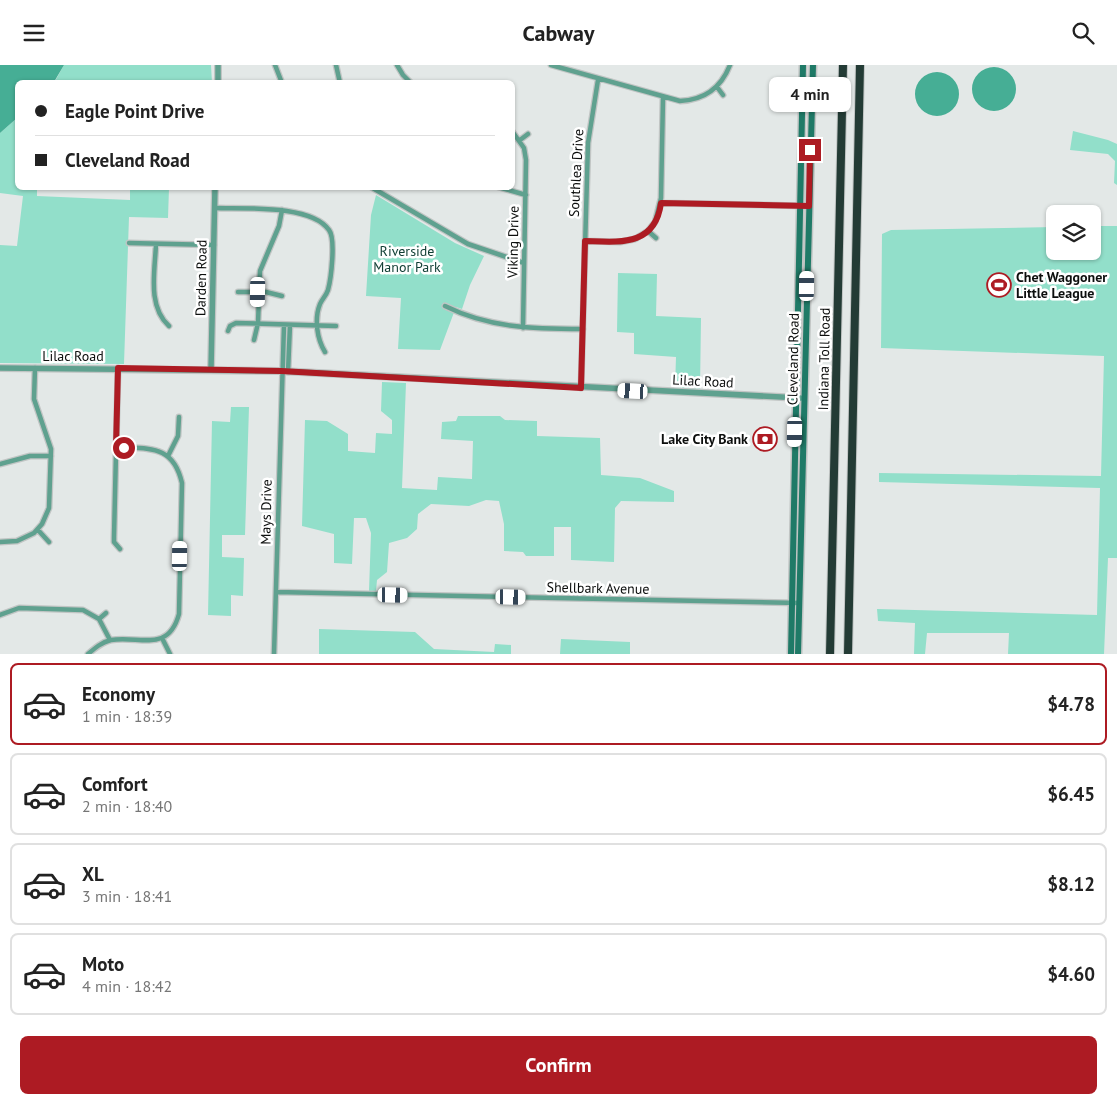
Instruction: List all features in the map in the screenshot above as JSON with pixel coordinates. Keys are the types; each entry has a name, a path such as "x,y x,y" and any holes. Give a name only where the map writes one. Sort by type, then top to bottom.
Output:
{"highway":[{"name":"Indiana Toll Road","path":"830,654 843,65"},
{"path":"848,654 860,65"}],"main road":[{"name":"Cleveland Road","path":"790,654 803,65"},
{"name":"Cleveland Road","path":"798,654 812,65"}],"street":[{"path":"218,65 218,80"},
{"path":"275,65 281,80"},
{"path":"336,65 339,80"},
{"path":"398,65 408,80"},
{"path":"551,65 663,98 688,100 704,96 717,87 730,65"},
{"name":"Southlea Drive","path":"581,388 588,143 598,79"},
{"path":"717,87 723,95"},
{"path":"585,241 628,241 648,231 656,221 661,203 663,98"},
{"name":"Viking Drive","path":"515,134 520,140 526,160 523,328"},
{"path":"520,140 528,135"},
{"name":"Darden Road","path":"211,369 215,190"},
{"path":"376,190 468,244 524,263"},
{"path":"508,190 526,195"},
{"path":"661,203 809,206"},
{"path":"215,208 282,210 298,213 316,219 330,230 332,235 330,281 327,293 320,305 318,325 318,340 325,352"},
{"path":"254,341 258,323 260,271 277,233 282,210"},
{"path":"648,231 656,238"},
{"path":"129,243 214,245"},
{"path":"156,244 155,305 159,316 169,326"},
{"path":"238,292 282,295"},
{"path":"445,306 486,322 523,328 583,329"},
{"path":"228,331 230,326 236,323 336,326"},
{"path":"287,325 288,372"},
{"name":"Mays Drive","path":"274,654 281,371 287,325"},
{"name":"Lilac Road","path":"0,368 281,371 805,399"},
{"path":"0,543 23,539 38,530 49,508 51,456 49,440 34,399 35,368"},
{"path":"118,368 114,537 120,549"},
{"path":"168,456 176,444 179,417"},
{"path":"88,654 110,640 148,642 162,638 175,625 179,610 182,483 175,464 168,456 152,449 116,447"},
{"path":"0,463 25,457 51,456"},
{"path":"38,530 50,542"},
{"name":"Shellbark Avenue","path":"276,592 799,603"},
{"path":"0,615 14,609 77,609 89,612 100,619 110,640"},
{"path":"100,619 106,613"},
{"path":"162,638 170,654"}],"green space":[{"path":"64,65 211,65 212,80 56,80"},
{"path":"15,120 15,190 37,190 37,196 130,200 130,190 169,190 168,218 129,217 124,364 0,363 0,245 17,246 23,196 0,193 0,133"},
{"path":"1073,131 1117,144 1117,185 1114,183 1115,161 1108,154 1070,150"},
{"name":"Riverside Manor Park","path":"376,195 455,243 484,256 470,285 462,309 456,307 440,350 398,349 401,298 366,296 371,215"},
{"path":"1101,226 1117,226 1117,558 1108,558 1104,654 1008,654 1009,633 927,633 925,654 914,654 915,623 878,621 877,609 1097,615 1100,488 879,482 879,473 1101,476 1104,356 881,348 882,234 891,230 1046,227 1046,260 1101,260"},
{"path":"618,273 657,274 656,316 701,318 700,389 675,387 676,357 634,354 634,333 617,332"},
{"path":"382,382 406,383 402,488 437,490 438,477 472,479 473,441 441,439 442,422 456,421 458,416 500,416 505,420 537,421 537,436 600,438 601,475 640,478 674,491 674,502 621,501 615,508 614,562 571,560 571,527 554,527 554,556 526,556 523,552 504,551 504,524 499,501 486,500 469,506 431,504 418,514 417,529 407,538 389,543 387,572 377,580 376,591 369,591 371,533 366,518 354,518 352,564 334,563 334,534 302,526 305,420 327,421 348,434 348,451 375,453 376,433 392,434 392,420 381,411"},
{"path":"231,407 249,407 245,535 222,535 222,557 244,558 243,596 231,595 231,616 208,615 212,421 230,422"},
{"path":"319,629 415,632 434,649 494,652 495,644 511,645 511,654 319,654"},
{"path":"561,639 630,642 630,654 560,654"}],"shaded area":[{"path":"0,65 64,65 55,80 15,80 15,120 0,133"},
{"path":"998,67 1010,73 1015,80 1015,98 1010,105 1003,110 990,111 982,108 975,101 972,85 975,77 982,70"},
{"path":"941,72 953,78 958,85 958,103 953,110 946,115 933,116 925,113 918,106 915,90 918,82 925,75"}],"place":[{"name":"Chet Waggoner Little League","path":"999,285"},
{"name":"Lake City Bank","path":"765,439"}],"route":[{"path":"124,448 116,447 118,368 281,371 581,388 585,241 620,242 635,239 652,227 659,214 661,203 809,206 810,150"}]}
